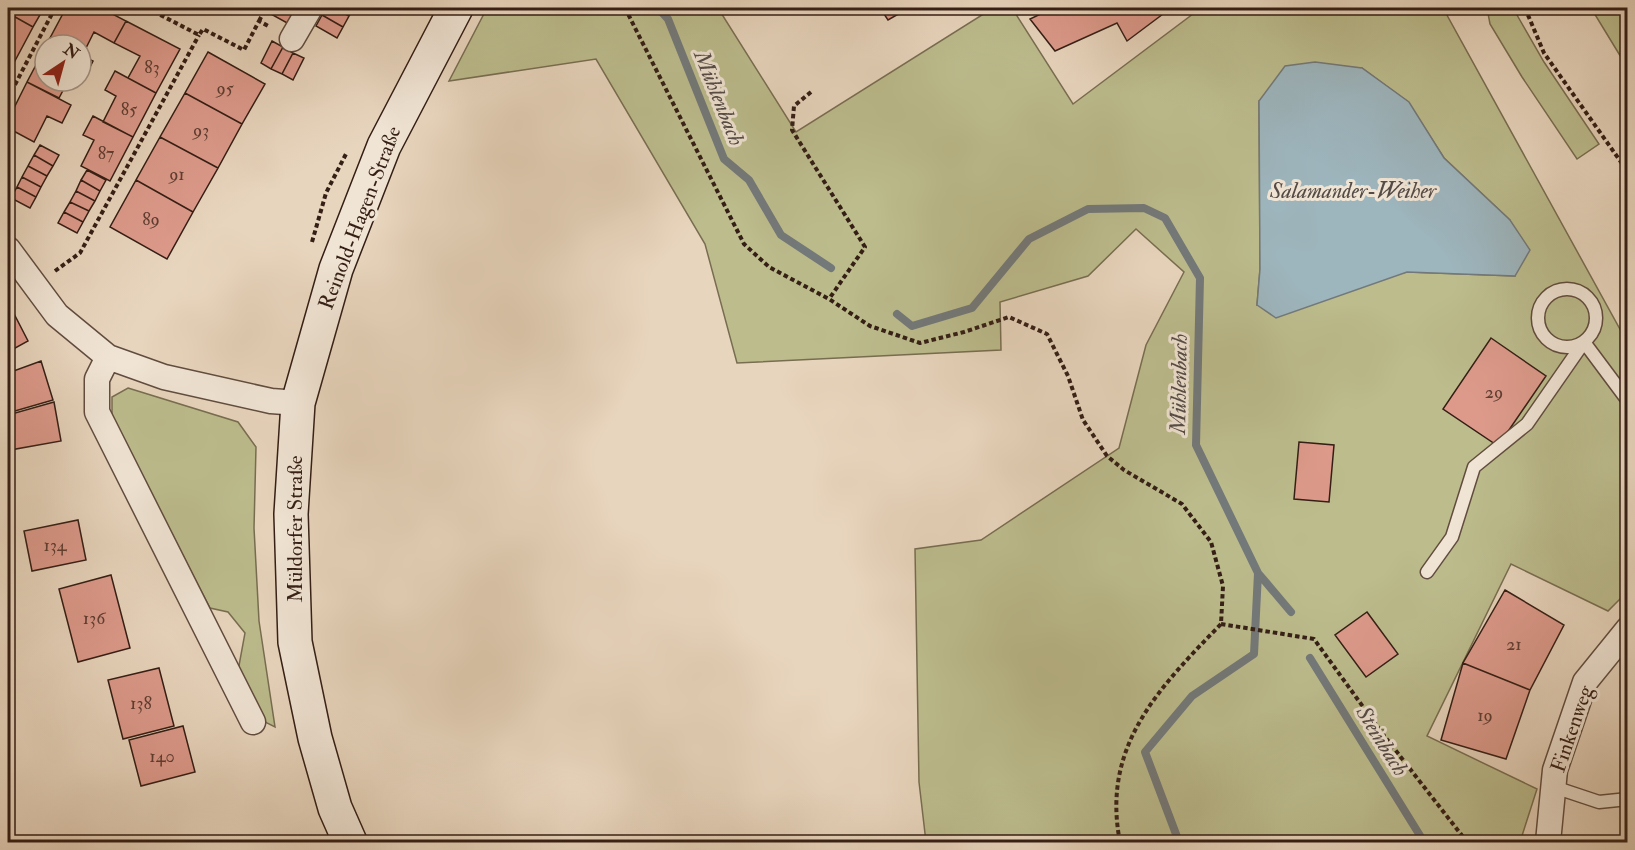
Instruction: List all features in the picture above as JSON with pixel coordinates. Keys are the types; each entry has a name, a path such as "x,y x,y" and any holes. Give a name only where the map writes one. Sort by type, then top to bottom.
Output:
{"main road":[{"name":"Reinold-Hagen-Straße","path":"298,403 336,269 384,146 456,8"},
{"name":"Müldorfer Straße","path":"298,403 291,514 295,642 315,738 335,808 350,843"}],"street":[{"path":"292,39 310,8"},
{"path":"8,249 57,315 108,357 164,377 271,402 298,403"},
{"path":"108,357 97,379 97,412 253,722"},
{"name":"Finkenweg","path":"1548,843 1555,770 1585,682 1628,629"}],"lane":[{"path":"1427,572 1452,537 1474,467 1527,424 1591,335 1596,316 1587,298 1580,292 1570,289 1552,293 1540,307 1539,326 1542,334 1557,346 1566,347 1584,342"},
{"path":"1584,342 1628,401"},
{"path":"1554,787 1599,802 1628,799"}],"path":[{"path":"8,98 55,8"},
{"path":"147,8 200,35"},
{"path":"35,285 80,253 203,29 244,50 266,8"},
{"path":"625,8 744,244 769,267 829,299 870,326 920,343 1009,317 1047,334 1068,376 1083,420 1107,456 1124,470 1182,504 1211,543 1223,586 1221,624 1174,673 1137,724 1119,776 1115,819 1120,843"},
{"path":"1525,8 1544,53 1628,172"},
{"path":"259,21 292,39"},
{"path":"811,92 794,106 792,130 865,247 829,299"},
{"path":"1221,624 1314,639 1382,733 1467,843"}],"green space":[{"path":"487,8 718,8 796,132 993,8 1012,8 1073,104 1201,8 1443,8 1627,342 1627,592 1608,611 1511,564 1427,736 1537,789 1520,842 926,842 919,782 915,549 981,540 1119,448 1146,345 1184,272 1136,229 1088,276 1000,302 1001,350 737,363 705,244 596,59 449,81","holes":["1362,68 1408,102 1444,158 1510,220 1515,276 1407,272 1257,305 1260,269 1259,101"]},
{"path":"1487,8 1515,8 1544,62 1599,144 1577,159 1522,77 1490,24"},
{"path":"1591,8 1627,8 1627,67"},
{"path":"128,388 238,422 256,447 254,528 259,621 275,727 263,721 238,671 245,633 228,612 210,608 112,419 112,397"}],"water":[{"name":"Salamander-Weiher","path":"1315,62 1362,68 1409,102 1444,158 1510,220 1530,250 1515,276 1407,272 1276,318 1257,305 1260,269 1259,101 1285,66"}],"building":[{"path":"8,8 44,8 33,27 8,13"},
{"path":"66,8 101,8 126,21 114,43 94,32 93,34 53,33"},
{"path":"272,8 283,8 295,14 289,24 269,13"},
{"path":"283,8 298,8 295,14"},
{"path":"327,8 334,8 349,16 343,27 322,15"},
{"path":"334,8 354,8 349,16"},
{"path":"880,8 909,8 888,20"},
{"path":"1053,8 1171,8 1127,41 1117,23 1055,51 1030,19"},
{"path":"8,13 33,27 9,72 8,72"},
{"path":"322,15 343,27 337,38 316,26"},
{"path":"126,21 180,49 156,93 128,78 140,56 114,43"},
{"path":"272,41 283,47 271,69 261,63"},
{"path":"283,47 293,53 282,74 271,69"},
{"path":"208,52 265,84 242,124 185,93"},
{"path":"293,53 304,58 293,80 282,74"},
{"path":"33,71 33,85 27,82"},
{"path":"115,71 156,93 133,137 103,122 116,96 105,90"},
{"path":"27,82 33,85 33,93 48,93 71,105 62,123 47,116 34,142 8,128 8,120"},
{"path":"49,93 62,93 59,98"},
{"path":"185,93 242,124 218,168 160,137"},
{"path":"93,116 133,137 110,181 81,166 94,140 83,135"},
{"path":"160,137 218,168 193,212 136,180"},
{"path":"40,145 59,155 53,166 34,155"},
{"path":"34,155 53,166 47,176 28,166"},
{"path":"28,166 47,176 41,187 22,177"},
{"path":"87,170 106,180 100,191 81,180"},
{"path":"22,177 41,187 36,197 17,187"},
{"path":"81,180 100,191 95,201 76,191"},
{"path":"136,180 193,212 167,259 110,227"},
{"path":"17,187 36,197 30,208 11,198"},
{"path":"76,191 95,201 89,211 70,202"},
{"path":"70,202 89,211 83,222 64,212"},
{"path":"64,212 83,222 77,233 58,223"},
{"path":"10,306 28,341 8,352 8,307"},
{"path":"1491,338 1546,376 1498,446 1443,409"},
{"path":"41,361 53,400 8,413 8,373"},
{"path":"54,402 61,441 10,450 8,415"},
{"path":"1299,442 1334,445 1329,502 1294,499"},
{"path":"78,520 86,560 32,571 24,531"},
{"path":"111,575 130,648 78,662 59,589"},
{"path":"1505,590 1564,625 1530,690 1463,663"},
{"path":"1367,612 1398,654 1366,677 1335,635"},
{"path":"1463,663 1530,690 1506,759 1441,740"},
{"path":"159,668 174,726 123,739 108,680"},
{"path":"183,726 195,772 141,786 129,740"}],"waterway":[{"name":"Mühlenbach","path":"658,8 668,19 724,159 749,180 781,235 831,268"},
{"name":"Mühlenbach","path":"897,314 912,326 972,308 1029,239 1088,209 1144,208 1165,218 1200,278 1196,445 1258,573 1254,654 1192,696 1145,752 1179,842"},
{"name":"Steinbach","path":"1258,573 1291,612"},
{"name":"Steinbach","path":"1310,658 1424,842"}]}
